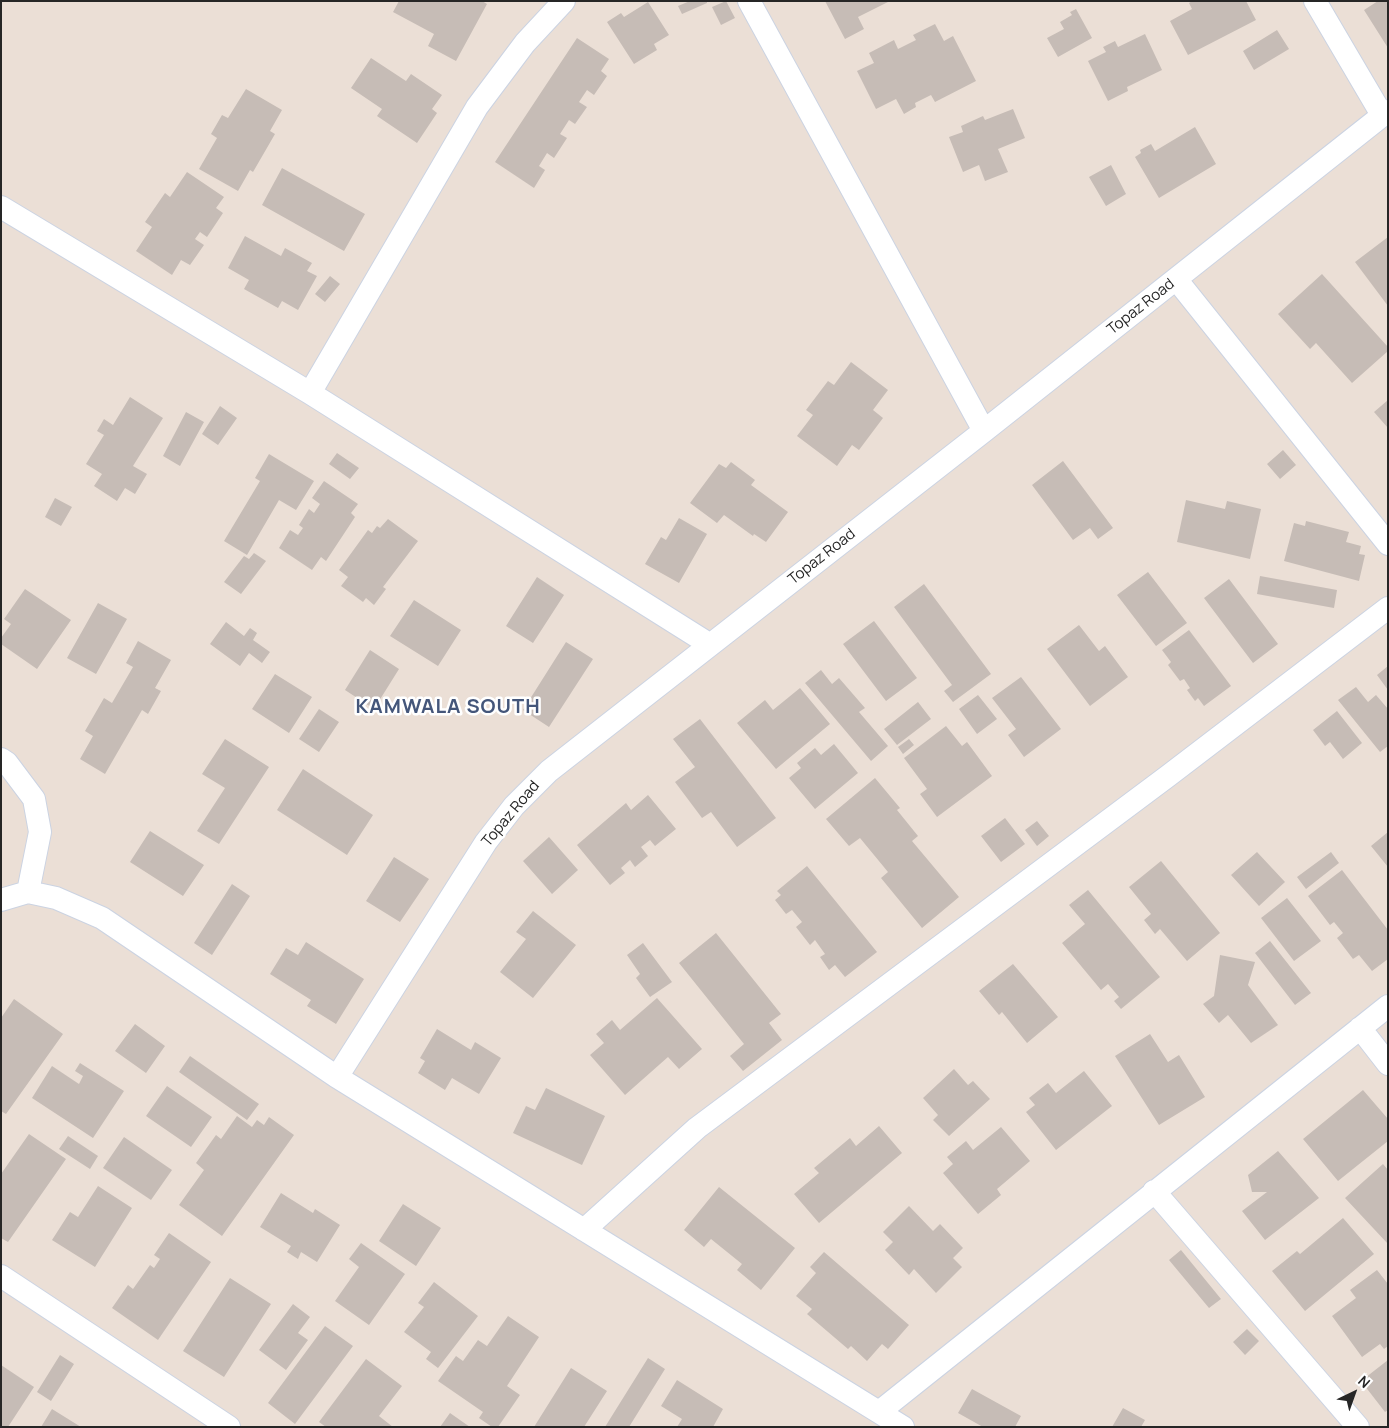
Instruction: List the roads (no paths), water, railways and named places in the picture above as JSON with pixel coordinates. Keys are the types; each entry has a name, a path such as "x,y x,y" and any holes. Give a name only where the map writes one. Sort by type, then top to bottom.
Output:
{"street":[{"path":"310,393 477,107 525,43 564,1"},
{"path":"749,1 984,431"},
{"path":"1315,1 1385,113"},
{"name":"Topaz Road","path":"337,1076 486,842 514,806 549,771 984,431 1385,113"},
{"path":"1,207 310,393 710,644"},
{"path":"1176,279 1388,544"},
{"path":"584,1230 697,1128 1168,776 1388,608"},
{"path":"1,759 7,763 34,799 40,832 28,892"},
{"path":"1,900 28,892 56,898 102,918 337,1076 903,1427"},
{"path":"879,1412 1388,1006"},
{"path":"1360,1028 1388,1064"},
{"path":"1154,1191 1358,1427"},
{"path":"1,1276 229,1427"}],"district":[{"name":"KAMWALA SOUTH","path":"448,707"}]}
